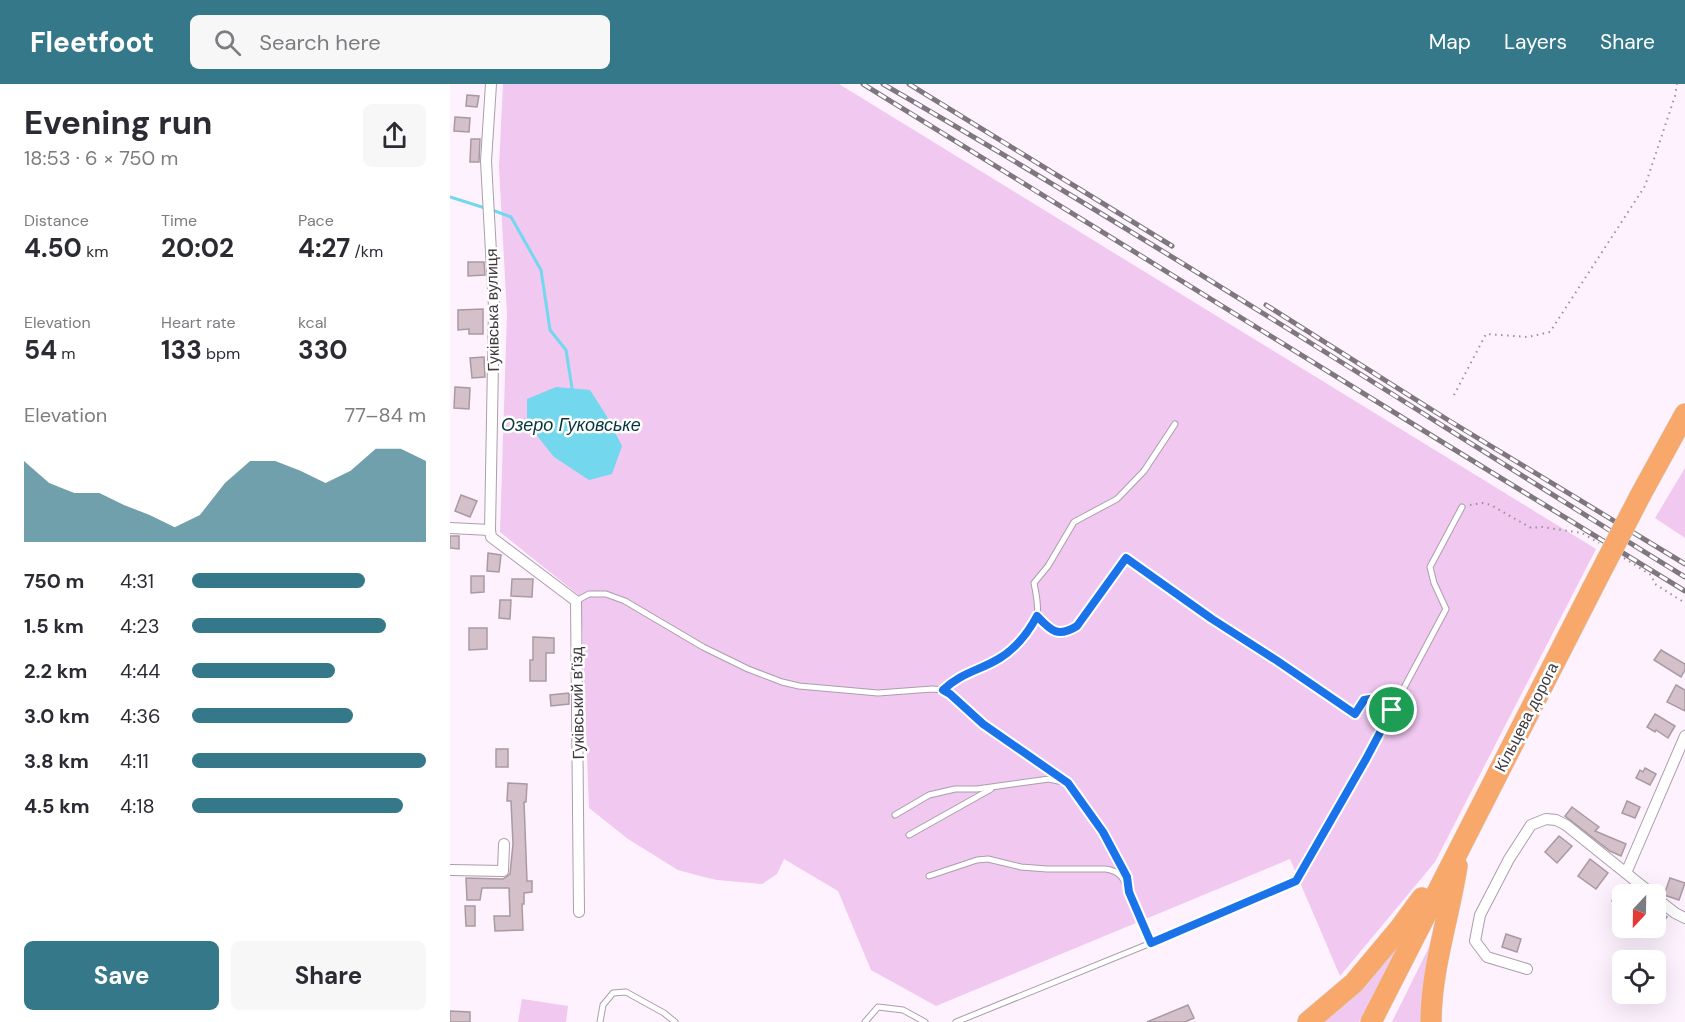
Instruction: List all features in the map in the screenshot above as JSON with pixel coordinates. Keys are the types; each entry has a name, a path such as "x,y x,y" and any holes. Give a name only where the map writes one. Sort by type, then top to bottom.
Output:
{"highway":[{"name":"Кільцева дорога","path":"1371,1022 1640,496 1685,414"},
{"path":"1308,1022 1354,983 1400,928 1461,844"},
{"path":"1431,1022 1431,1001 1437,963 1452,898 1461,844"}],"street":[{"name":"Гуківська вулиця","path":"491,84 486,161 494,307 491,534"},
{"path":"450,528 491,534 576,601"},
{"name":"Гуківський в’їзд","path":"576,601 579,912"},
{"path":"1626,873 1685,736"},
{"path":"1527,969 1486,957 1475,941 1479,915 1509,859 1531,825 1546,819 1556,820 1566,825 1640,884"},
{"path":"450,870 503,871 504,844"},
{"path":"1666,906 1685,918"}],"lane":[{"path":"943,690 954,679 1000,658 1030,630 1037,616 1035,583 1074,522 1117,499 1144,471 1175,424"},
{"path":"956,1022 1296,881 1366,759 1446,609 1434,583 1430,567 1462,507"},
{"path":"576,601 589,594 606,594 625,601 703,647 748,669 782,682 799,686 878,693 943,690 983,724 1068,783 1103,832 1127,877 1129,892"},
{"path":"896,815 929,795 955,789 1049,779 1068,783"},
{"path":"909,835 996,786"},
{"path":"928,876 977,860 988,859 1021,867 1114,870 1122,876 1151,943"},
{"path":"600,1022 603,1005 614,993 626,992 664,1013 675,1022"},
{"path":"865,1022 878,1007 903,1010 925,1022"}],"path":[{"path":"1454,394 1486,334 1528,337 1550,332 1645,186 1677,84"},
{"path":"1462,507 1483,503 1491,505 1530,528 1542,527 1582,533 1599,543"},
{"path":"1618,554 1651,575 1655,584 1685,603"},
{"path":"1037,616 1054,631 1065,633 1077,626 1126,558 1212,619 1355,714 1364,700 1370,699 1392,710"}],"shaded area":[{"path":"503,84 839,84 1596,549 1435,862 1340,976 1290,859 936,1006 871,970 838,891 784,859 777,874 762,884 700,876 678,870 628,839 589,808 581,597 500,532 507,314 499,167"},
{"path":"1685,468 1685,538 1655,518"},
{"path":"1437,931 1428,1022 1392,1022"},
{"path":"1398,946 1359,1022 1313,1022"},
{"path":"522,999 568,1006 566,1022 518,1022"}],"water":[{"name":"Озеро Гуковське","path":"556,387 590,390 622,446 612,474 589,480 554,457 527,423 527,399"}],"building":[{"path":"467,95 479,96 477,107 466,106"},
{"path":"455,117 470,118 469,132 454,131"},
{"path":"471,139 480,139 479,162 470,162"},
{"path":"468,262 484,262 485,275 468,276"},
{"path":"483,309 483,334 469,334 469,329 458,330 458,310"},
{"path":"484,357 485,377 472,378 470,358"},
{"path":"455,387 470,388 469,409 454,408"},
{"path":"461,495 477,501 470,517 455,511"},
{"path":"450,536 459,536 459,549 450,548"},
{"path":"488,553 501,555 499,572 487,571"},
{"path":"471,576 484,576 484,592 471,593"},
{"path":"512,579 533,579 532,597 511,596"},
{"path":"500,600 511,600 510,619 499,618"},
{"path":"469,628 487,628 487,649 469,650"},
{"path":"533,637 554,638 554,653 546,653 546,681 530,681"},
{"path":"1661,650 1685,664 1681,677 1654,660"},
{"path":"1676,685 1685,690 1685,711 1667,702"},
{"path":"569,693 569,704 551,706 550,695"},
{"path":"1655,714 1675,726 1668,738 1647,727"},
{"path":"496,749 508,749 508,767 496,767"},
{"path":"1645,768 1656,774 1650,785 1636,778 1640,770 1643,772"},
{"path":"508,783 527,784 526,802 524,802 527,881 532,881 532,892 524,893 523,930 495,931 494,916 510,916 509,888 482,888 480,900 467,900 466,878 503,879 510,874 513,844 511,801 507,801"},
{"path":"1627,801 1640,807 1635,818 1622,813"},
{"path":"1572,807 1599,827 1595,831 1626,844 1621,856 1610,851 1565,816"},
{"path":"1559,836 1572,846 1557,863 1545,852"},
{"path":"1590,859 1608,873 1596,889 1578,876"},
{"path":"1670,878 1685,883 1679,900 1666,896"},
{"path":"465,906 475,906 475,926 466,926"},
{"path":"1506,934 1521,939 1517,952 1502,947"},
{"path":"1188,1005 1194,1018 1185,1022 1147,1022"},
{"path":"450,1011 470,1012 470,1022 450,1022"}],"waterway":[{"path":"450,197 485,208"},
{"path":"492,210 511,217 541,270 550,330 566,350 572,388"}],"railway":[{"path":"863,84 1685,591"},
{"path":"883,84 1186,265 1685,577"},
{"path":"909,84 1172,246"},
{"path":"1266,305 1448,420 1685,564"}],"route":[{"path":"1126,558 1212,619 1355,714 1364,700 1370,699 1392,710 1296,881 1151,943 1129,892 1127,877 1103,832 1068,783 983,724 943,690 954,679 1000,658 1030,630 1037,616 1054,631 1065,633 1077,626 1126,558"}]}
